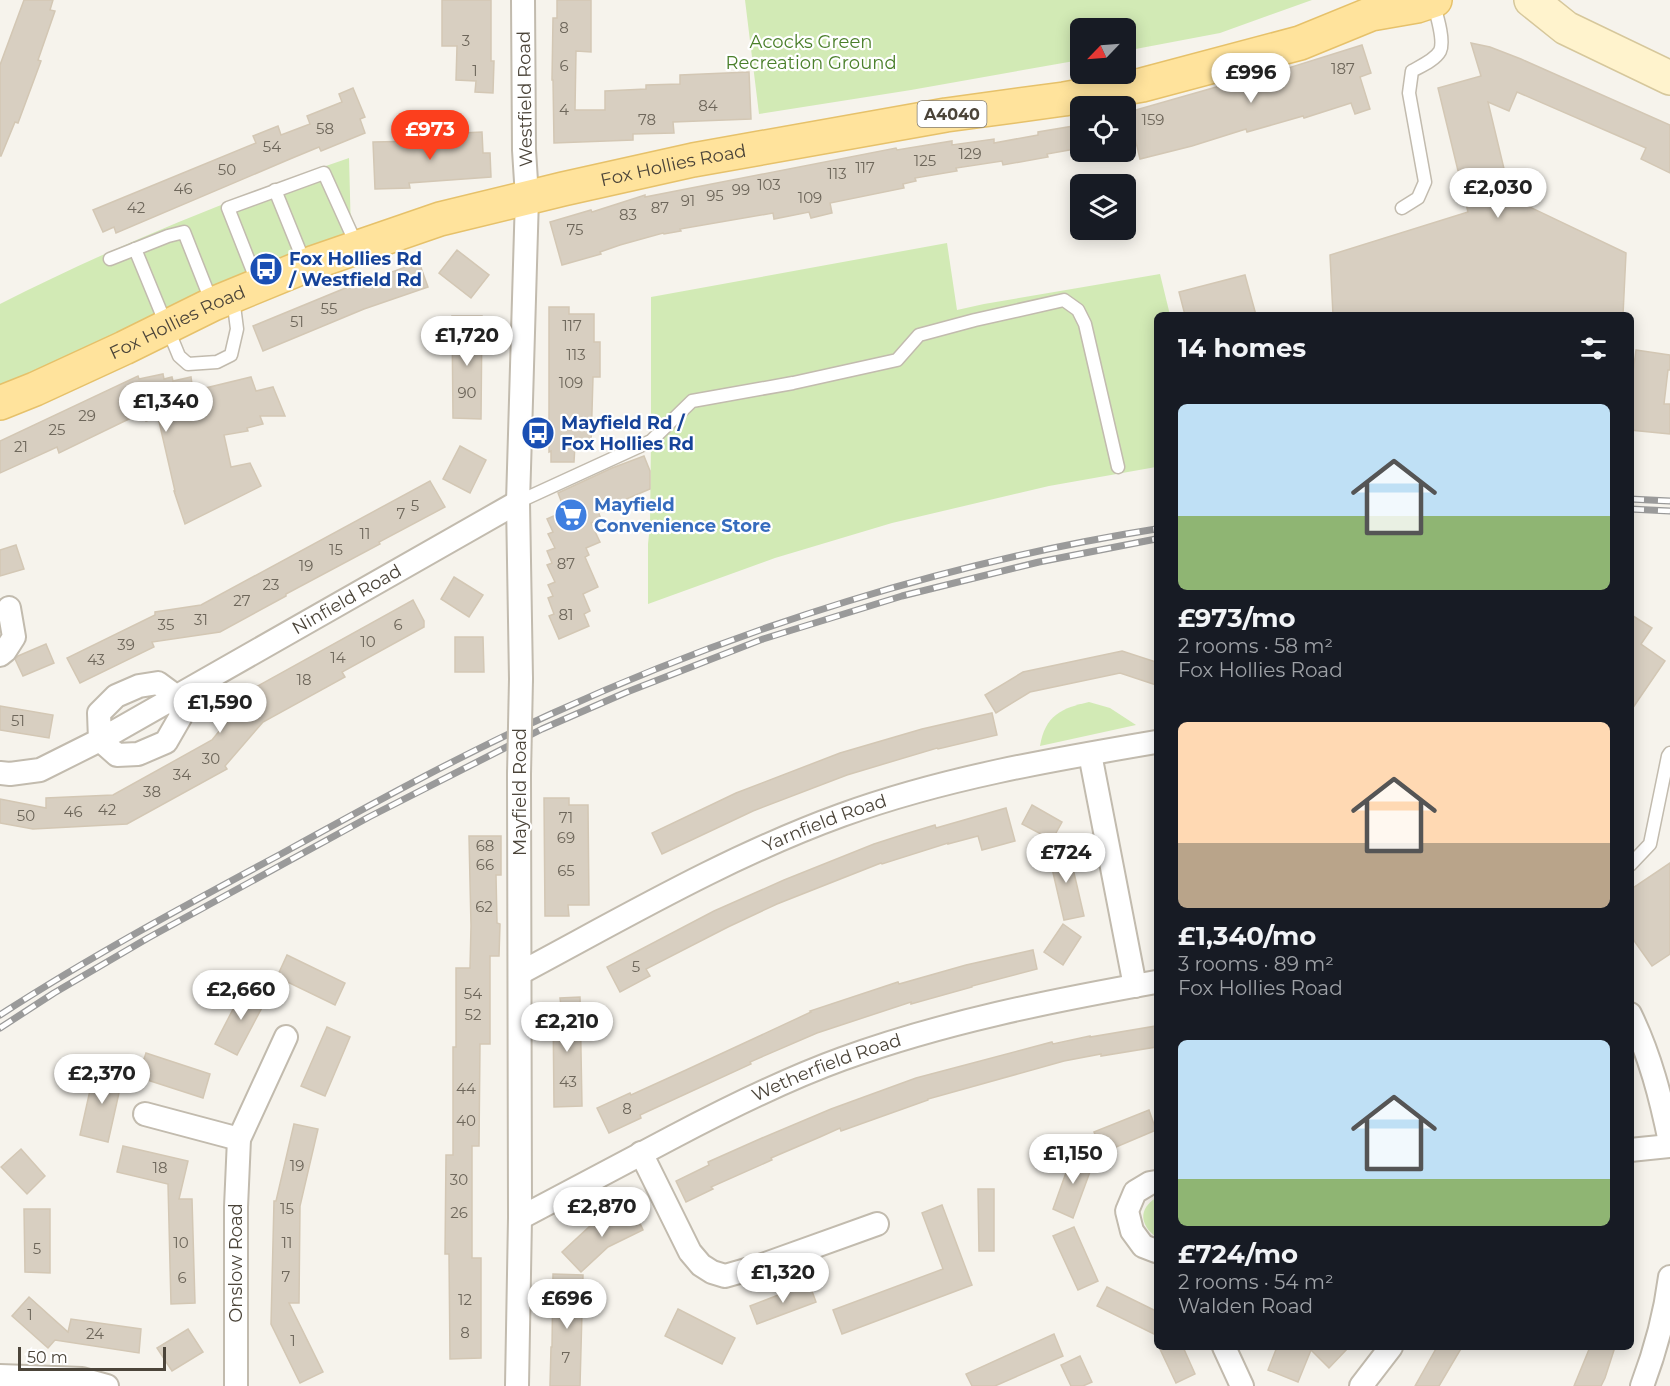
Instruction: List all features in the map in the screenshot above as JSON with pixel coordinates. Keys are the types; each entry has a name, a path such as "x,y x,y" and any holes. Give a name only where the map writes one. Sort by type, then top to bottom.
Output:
{"main road":[{"name":"Fox Hollies Road","path":"0,403 235,295 306,266 440,219 693,160 946,115 1064,99 1142,85 1299,43 1375,7 1417,6 1434,0"},
{"path":"1531,0 1566,28 1670,78"}],"street":[{"name":"Westfield Road","path":"523,0 524,150 528,197"},
{"name":"Mayfield Road","path":"517,1386 520,1218 519,774 521,679 518,501 528,197"},
{"name":"Ninfield Road","path":"0,773 40,770 100,740 518,501"},
{"path":"0,655 14,637 9,608"},
{"path":"158,683 177,697 181,717 166,742 138,754 117,755 100,740 99,713 116,696 139,686 158,683"},
{"name":"Yarnfield Road","path":"520,973 704,874 778,840 842,815 915,791 1038,762 1154,742"},
{"path":"1090,754 1146,984"},
{"name":"Wetherfield Road","path":"520,1218 730,1107 788,1080 842,1059 982,1017 1057,1000 1146,984"},
{"path":"1634,1024 1652,1069 1663,1106 1670,1144 1634,1149"},
{"name":"Onslow Road","path":"236,1386 238,1139 285,1037"},
{"path":"145,1114 238,1139"},
{"path":"641,1153 690,1252 701,1265 725,1276 760,1266 877,1224"},
{"path":"1154,1182 1135,1192 1127,1211 1132,1231 1143,1246 1154,1250"},
{"path":"1642,1386 1665,1313 1670,1277"},
{"path":"1225,1350 1242,1386"},
{"path":"1361,1386 1389,1350"},
{"path":"0,1376 82,1379 107,1386"}],"lane":[{"path":"1402,208 1418,198 1425,182 1409,93 1412,71 1430,61 1440,51 1442,39 1434,0"},
{"path":"135,249 179,356 188,364 217,362 231,355 237,329 228,208 324,172 357,248"},
{"path":"275,190 306,266"},
{"path":"110,259 184,232 235,295"},
{"path":"518,501 651,441 692,401 793,383 897,360 920,335 1064,300 1078,310 1085,324 1118,467"},
{"path":"1634,861 1650,844 1670,753"}],"green space":[{"name":"Acocks Green Recreation Ground","path":"745,0 1312,0 1220,33 1136,49 1136,18 1070,18 1070,62 759,114"},
{"path":"349,158 351,233 207,291 0,387 0,304 172,225"},
{"path":"947,243 957,310 1160,274 1169,312 1154,312 1154,467 1049,486 892,523 775,558 648,604 651,297"},
{"path":"1089,702 1110,708 1136,725 1040,746 1046,727 1056,715 1063,710"},
{"path":"1154,1199 1154,1235 1147,1227 1143,1217 1150,1202"}],"building":[{"path":"24,0 53,0 50,10 55,11 38,60 41,61 18,123 15,122 0,156 0,65"},
{"path":"442,0 491,0 493,93 475,92 476,81 456,80 457,46 442,46"},
{"path":"557,0 591,0 591,52 576,51 575,110 605,110 605,91 646,89 646,85 680,84 680,75 749,72 751,119 673,122 674,133 633,134 633,140 554,143 553,18 557,18"},
{"path":"1471,43 1490,47 1521,59 1670,125 1670,173 1641,159 1646,148 1517,92 1509,111 1488,102 1511,198 1626,253 1623,312 1333,312 1330,255 1468,212 1438,88 1481,76"},
{"path":"1362,45 1371,73 1360,77 1370,109 1355,114 1351,103 1304,118 1303,116 1247,132 1246,129 1140,159 1136,142 1136,110 1220,86 1221,89"},
{"path":"353,88 365,117 360,119 365,133 321,151 319,147 116,233 114,227 103,232 93,210 256,143 253,136 278,126 281,135 310,124 307,116 342,102 339,94"},
{"path":"1070,127 1070,150 1047,154 1048,157 1003,165 1002,161 956,168 957,171 915,178 916,181 903,184 904,188 830,203 832,213 811,218 809,212 774,219 773,213 680,229 681,231 663,233 620,245 600,252 601,254 562,265 550,222 591,210 592,212 645,195 645,197 896,148 897,150 952,141 952,145 994,139 994,143 1038,135 1038,132"},
{"path":"482,132 483,153 490,153 491,177 409,183 410,188 375,189 373,142 422,141 422,139 461,136 461,133"},
{"path":"457,250 489,275 471,298 439,273"},
{"path":"419,262 428,287 364,309 263,351 253,326 348,287"},
{"path":"1245,275 1255,312 1184,312 1179,292"},
{"path":"549,307 569,307 569,314 594,314 594,342 600,342 600,377 593,377 591,446 575,445 574,462 551,462 551,451 549,452"},
{"path":"452,316 482,316 481,419 453,418"},
{"path":"1636,350 1670,355 1670,370 1668,370 1664,404 1670,404 1670,434 1634,430"},
{"path":"163,374 164,379 172,377 173,381 191,377 193,391 251,377 256,391 273,387 285,416 260,416 263,424 247,428 248,431 224,435 231,467 250,463 261,486 185,524 174,491 158,417 146,421 143,414 59,453 57,447 0,473 0,441 138,376 139,379"},
{"path":"460,446 486,460 470,493 443,479"},
{"path":"644,456 650,471 650,489 598,511 601,519 591,523 600,542 586,548 589,555 585,557 598,587 583,594 590,611 584,614 589,626 559,639 549,616 554,614 548,598 553,596 548,585 555,582 547,565 552,563 547,551 555,548 548,534 553,532 547,519 565,511 558,493"},
{"path":"430,481 445,507 220,632 152,642 154,647 80,683 67,658 155,615 155,612 201,605"},
{"path":"16,545 24,569 0,576 0,550"},
{"path":"454,577 483,595 469,617 441,599"},
{"path":"413,600 424,621 424,627 342,672 345,677 263,722 225,766 227,769 127,824 33,829 0,823 0,799 46,808 46,798 113,795 212,740 254,688"},
{"path":"1634,617 1652,628 1641,644 1665,661 1634,706"},
{"path":"455,637 483,637 484,672 455,672"},
{"path":"46,644 54,663 23,676 15,659"},
{"path":"1122,651 1154,661 1154,684 1120,673 1030,692 996,713 985,695 1023,672"},
{"path":"0,706 53,715 49,738 0,730"},
{"path":"992,713 997,735 937,748 847,775 753,811 662,854 652,833 736,793 840,753 922,729"},
{"path":"544,798 569,798 569,805 588,805 589,905 568,905 569,916 545,916"},
{"path":"1032,805 1062,822 1052,840 1022,824"},
{"path":"1006,808 1015,841 982,850 978,836 881,863 777,904 728,927 646,969 650,976 620,992 607,967 714,911 874,844 935,825 936,828"},
{"path":"469,836 501,836 501,875 496,875 497,923 500,924 499,956 490,956 490,1044 480,1044 479,1146 472,1146 472,1258 481,1258 481,1358 450,1359 449,1254 445,1254 446,1155 453,1155 456,968 470,968"},
{"path":"1068,847 1084,916 1064,920 1048,851"},
{"path":"1670,863 1670,954 1652,966 1634,941 1634,887"},
{"path":"1063,924 1081,937 1063,965 1044,952"},
{"path":"1033,950 1037,969 911,1004 911,1002 817,1033 750,1062 751,1064 640,1115 641,1118 609,1133 597,1108 686,1070 810,1011 898,982 899,984 966,965"},
{"path":"287,955 345,983 335,1005 277,977"},
{"path":"245,986 267,998 237,1055 215,1044"},
{"path":"580,997 582,1106 554,1107 553,1006 561,1006 560,998"},
{"path":"1154,1026 1154,1047 1064,1061 928,1099 841,1131 840,1128 771,1158 772,1160 711,1187 713,1189 686,1202 676,1181 709,1165 708,1162 762,1138 831,1109 916,1078 1052,1042 1053,1044"},
{"path":"327,1027 350,1037 325,1096 301,1086"},
{"path":"146,1053 210,1074 203,1098 138,1077"},
{"path":"95,1068 123,1075 108,1142 80,1135"},
{"path":"1149,1110 1154,1124 1154,1131 1102,1153 1094,1132"},
{"path":"294,1124 318,1129 300,1206 299,1303 289,1303 323,1372 300,1383 271,1324 274,1201 276,1201"},
{"path":"123,1146 188,1161 179,1199 192,1199 195,1303 171,1304 168,1184 117,1172"},
{"path":"21,1149 45,1176 27,1194 1,1167"},
{"path":"1073,1153 1094,1161 1073,1218 1053,1209"},
{"path":"978,1189 994,1189 994,1251 979,1251"},
{"path":"942,1205 972,1285 842,1334 833,1310 943,1269 922,1213"},
{"path":"632,1206 643,1230 608,1247 581,1272 562,1252 589,1227"},
{"path":"24,1209 50,1209 50,1273 25,1272"},
{"path":"1074,1227 1098,1281 1078,1290 1053,1236"},
{"path":"553,1274 583,1275 580,1386 550,1386"},
{"path":"809,1283 816,1302 757,1324 750,1306"},
{"path":"1107,1287 1154,1310 1154,1334 1097,1306"},
{"path":"29,1297 68,1332 71,1319 141,1329 139,1353 55,1340 48,1348 12,1316"},
{"path":"678,1309 735,1338 722,1364 665,1336"},
{"path":"188,1329 203,1352 172,1371 157,1348"},
{"path":"1054,1334 1063,1356 995,1386 972,1386 966,1374"},
{"path":"1160,1350 1184,1350 1195,1374 1176,1383"},
{"path":"1276,1350 1311,1350 1298,1382 1268,1370"},
{"path":"1311,1350 1346,1350 1329,1368"},
{"path":"1435,1350 1460,1350 1439,1386 1415,1386"},
{"path":"1589,1350 1614,1350 1601,1386 1574,1386"},
{"path":"1080,1356 1092,1382 1083,1386 1071,1386 1061,1365"}],"railway":[{"path":"1634,499 1670,501"},
{"path":"1634,509 1670,511"},
{"path":"0,1015 139,931 381,799 517,730 623,682 772,626 924,579 1078,543 1154,529"},
{"path":"0,1028 54,993 148,938 369,817 542,729 627,692 763,639 902,596 1039,562 1154,539"}],"place":[{"name":"Fox Hollies Rd / Westfield Rd","path":"266,269"},
{"name":"Mayfield Rd / Fox Hollies Rd","path":"538,433"},
{"name":"Mayfield Convenience Store","path":"571,515"}]}
